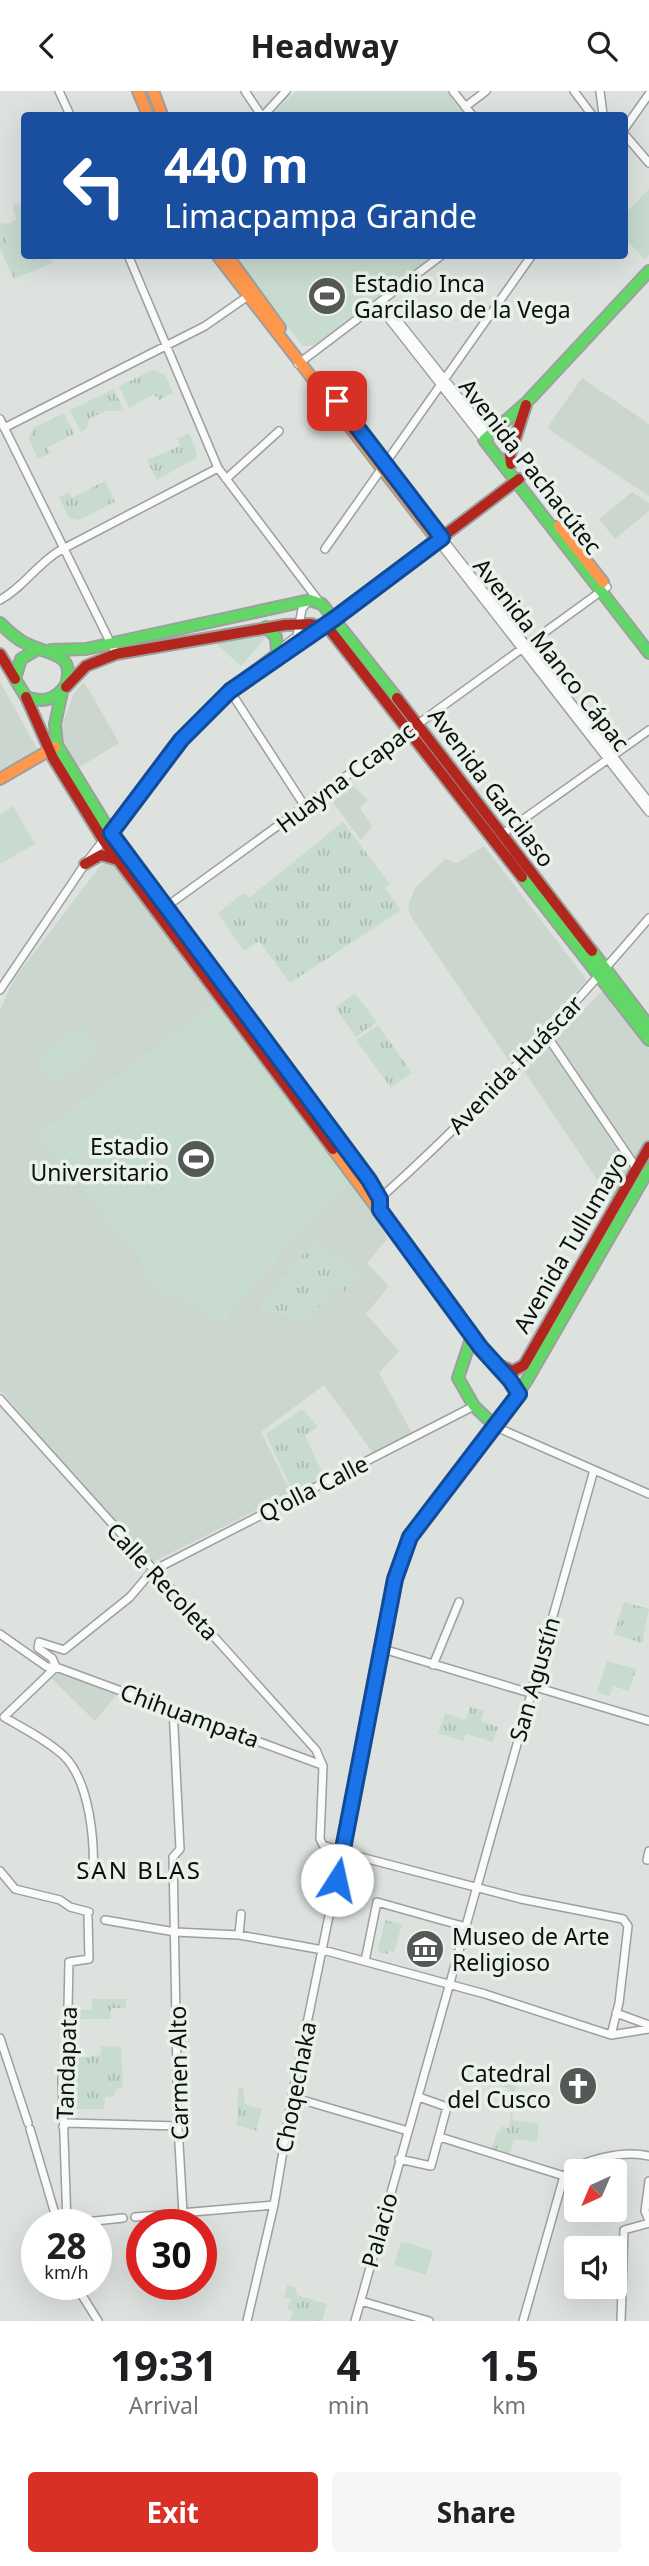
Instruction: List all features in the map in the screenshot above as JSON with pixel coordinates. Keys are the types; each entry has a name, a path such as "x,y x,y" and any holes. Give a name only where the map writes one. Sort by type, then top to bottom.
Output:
{"main road":[{"path":"138,91 147,112"},
{"path":"152,91 161,112"},
{"name":"Avenida Manco Cápac","path":"220,259 251,295 440,539"},
{"name":"Avenida Manco Cápac","path":"229,259 251,295"},
{"path":"486,437 527,402 649,271"},
{"path":"511,464 510,454 527,402"},
{"name":"Avenida Pachacútec","path":"486,437 511,464 519,479"},
{"name":"Avenida Pachacútec","path":"486,437 649,643"},
{"path":"26,697 46,702 64,690 86,666 116,654 266,627 301,623 320,626 334,619 519,479"},
{"name":"Avenida Pachacútec","path":"604,589 649,653"},
{"path":"15,679 21,659 43,649 80,650 287,603 310,600 322,604"},
{"name":"Avenida Garcilaso","path":"322,604 649,1040"},
{"path":"0,623 22,641 61,657 66,666 64,690 51,750"},
{"name":"Avenida Garcilaso","path":"320,626 335,635 413,727"},
{"path":"266,627 276,637 277,651"},
{"path":"0,654 26,697 51,750 108,837 268,1053 369,1180 378,1204 472,1336 519,1394"},
{"path":"0,779 51,750"},
{"path":"108,837 119,860 161,910"},
{"path":"85,864 105,855 119,860"},
{"name":"Avenida Garcilaso","path":"601,974 649,1026"},
{"name":"Avenida Tullumayo","path":"464,1359 477,1356 510,1371 523,1367 649,1147"},
{"name":"Avenida Tullumayo","path":"342,1852 395,1579 404,1547 500,1429 649,1169"},
{"path":"472,1336 458,1378 474,1406 500,1429"}],"street":[{"path":"60,91 69,112"},
{"path":"245,91 260,112"},
{"path":"265,112 286,91"},
{"path":"453,91 469,112"},
{"path":"465,107 486,91"},
{"path":"574,91 590,112"},
{"path":"600,91 603,112"},
{"path":"628,124 649,94"},
{"path":"628,138 649,163"},
{"path":"130,259 218,468 322,604"},
{"path":"301,362 437,259"},
{"path":"325,549 529,259"},
{"path":"4,428 231,311 251,295"},
{"name":"Avenida Pachacútec","path":"381,304 486,437"},
{"path":"0,419 116,654"},
{"path":"226,479 279,431"},
{"path":"0,600 21,588 38,565 64,548 218,468"},
{"name":"Avenida Manco Cápac","path":"440,539 649,812"},
{"name":"Huayna Ccapac","path":"161,910 306,808 604,589"},
{"path":"0,989 85,864 181,740 230,691 297,636 303,606 310,600"},
{"path":"238,684 320,626"},
{"path":"230,691 306,808"},
{"path":"497,838 649,730"},
{"name":"Avenida Manco Cápac","path":"610,758 649,802"},
{"name":"Avenida Huáscar","path":"378,1204 601,974 649,918"},
{"path":"545,1033 636,1169"},
{"name":"Calle Recoleta","path":"0,1399 152,1571 309,1740 323,1766"},
{"name":"Q'olla Calle","path":"152,1571 474,1406"},
{"path":"500,1429 649,1494"},
{"name":"San Agustín","path":"450,1985 594,1470"},
{"path":"93,1877 90,1819 71,1764 36,1735 4,1717 56,1667 52,1658 38,1648 39,1642 64,1650 120,1606 152,1571"},
{"path":"433,1665 459,1602"},
{"name":"Chihuampata","path":"0,1634 47,1667 56,1667 173,1708 323,1766"},
{"path":"383,1649 433,1665 649,1721"},
{"name":"Carmen Alto","path":"173,1708 180,1849 173,1857 178,2126 183,2209"},
{"path":"323,1766 320,1839 323,1845 478,1887 624,1919 628,1926 611,2035"},
{"path":"647,1860 649,1851"},
{"name":"Choqechaka","path":"247,2321 274,2205 292,2097 342,1852"},
{"name":"Tandapata","path":"0,1871 15,1889 60,1900 89,1915 89,1959 69,1962 66,2065 62,2080 66,2209"},
{"path":"365,1961 377,1902 466,1927"},
{"path":"239,1935 241,1914"},
{"path":"106,1920 176,1932 239,1935 323,1950 450,1985 611,2035 649,2027"},
{"path":"399,2159 431,2166 440,2137 447,2107 419,2097 450,1985"},
{"path":"616,2013 649,2027"},
{"path":"0,2038 54,2209"},
{"path":"292,2097 408,2131"},
{"name":"Palacio","path":"355,2321 399,2159 419,2097"},
{"path":"63,2127 67,2123 178,2126"},
{"path":"440,2137 564,2176 523,2321"},
{"path":"605,2159 622,2155 649,2156"},
{"path":"621,2321 624,2230 649,2222 645,2211 649,2181"},
{"path":"217,2210 274,2205"},
{"path":"112,2219 122,2218"},
{"path":"85,2300 98,2321"},
{"path":"361,2301 429,2321"}],"shaded area":[{"path":"582,378 649,424 649,496 547,428"},
{"path":"632,492 649,503 649,511 615,539 599,519"},
{"path":"0,682 38,750 0,771"},
{"path":"84,682 119,743 78,768 63,744 63,722 74,693"},
{"path":"346,779 368,800 360,808 372,826 361,840 326,793"},
{"path":"484,846 587,980 509,1061 410,915 408,906 415,888 445,859 457,863"},
{"path":"113,862 219,1001 39,1135 146,1266 141,1272 167,1298 175,1291 221,1323 319,1209 351,1182 388,1238 367,1263 389,1286 366,1314 399,1351 379,1373 412,1433 373,1453 324,1385 261,1432 291,1493 149,1564 0,1390 0,1010 14,979 101,865"},
{"path":"602,991 649,1049 649,1139 613,1203 524,1071"},
{"path":"61,1670 118,1693 95,1721 51,1678"}],"green space":[{"path":"296,91 449,91 465,112 275,112"},
{"path":"649,189 649,255 645,259 628,242 628,211"},
{"path":"15,203 21,206 21,259 51,259 53,263 14,279 0,249 0,223 8,224 17,219 13,210"},
{"path":"21,220 21,259 36,259 17,267 1,229"},
{"name":"Estadio Inca Garcilaso de la Vega","path":"233,259 437,259 364,314 311,346 303,346"},
{"path":"153,370 165,375 173,393 159,400 154,394 129,408 119,386"},
{"path":"114,389 124,411 106,411 90,418 86,429 81,432 70,410"},
{"path":"64,413 74,434 48,447 50,453 38,459 29,439 33,428"},
{"path":"189,433 197,453 196,458 157,480 147,460 180,446 177,439"},
{"path":"105,481 115,502 79,520 69,518 59,497 69,492 72,498"},
{"path":"267,636 241,666 214,642"},
{"path":"13,806 35,844 0,864 0,814"},
{"path":"343,822 390,884 385,888 401,910 290,983 259,941 244,951 218,913 243,893 250,897"},
{"path":"355,993 377,1022 356,1037 335,1008"},
{"name":"Estadio Universitario","path":"219,1001 351,1182 319,1209 221,1323 175,1291 167,1298 141,1272 146,1266 38,1136"},
{"path":"378,1025 412,1073 391,1088 356,1040"},
{"path":"81,1026 99,1051 55,1084 36,1059"},
{"path":"316,1239 360,1276 346,1292 337,1285 306,1322 271,1311 260,1314 263,1302"},
{"path":"302,1409 318,1427 305,1436 325,1478 294,1495 266,1434"},
{"path":"624,1602 649,1609 642,1643 614,1634"},
{"path":"607,1661 636,1669 629,1691 613,1686 610,1696 597,1692"},
{"path":"470,1707 484,1711 481,1721 498,1727 493,1742 466,1734 463,1741 438,1733 445,1713 466,1720"},
{"path":"385,1920 402,1924 394,1952 389,1951 388,1954 378,1952"},
{"path":"92,1999 126,1999 126,2008 111,2008 111,2019 76,2019 76,2010 92,2010"},
{"path":"101,2046 121,2047 123,2088 116,2089 114,2096 105,2097 104,2109 72,2109 68,2078 72,2073 72,2059 101,2055"},
{"path":"489,2065 517,2075 512,2120 539,2124 537,2142 514,2139 510,2154 492,2148 497,2131 500,2132 502,2126 508,2128 511,2120 509,2089 484,2079"},
{"path":"243,2088 245,2104 262,2109 256,2131 237,2125 238,2089"},
{"path":"401,2241 433,2251 426,2275 394,2265"},
{"path":"288,2285 295,2287 297,2295 327,2304 322,2321 290,2321 293,2311 287,2309 291,2299 284,2297"}],"traffic: fast":[{"path":"649,271 527,402 484,440 649,653"},
{"path":"51,650 86,649 310,600 322,604 397,698"},
{"path":"0,623 19,640 58,656 67,666 66,685 58,694 43,700 26,697 15,679 21,659 38,649"},
{"path":"266,627 276,637 277,651"},
{"path":"62,692 55,724 57,745 111,833 228,991"},
{"path":"522,877 649,1040"},
{"path":"592,951 649,1026"},
{"path":"472,1336 458,1378 474,1406 496,1427 527,1380 649,1169"}],"traffic: slow":[{"path":"138,91 147,112"},
{"path":"153,91 161,112"},
{"path":"220,259 438,541"},
{"path":"230,259 280,328"},
{"path":"559,526 603,582"},
{"path":"0,779 55,747"},
{"path":"228,991 369,1180 380,1200"},
{"path":"333,1149 490,1360"}],"traffic: jam":[{"path":"511,464 510,455 526,405"},
{"path":"331,621 519,479"},
{"path":"66,687 86,666 116,654 285,625 311,624 330,630 522,877"},
{"path":"0,654 15,679"},
{"path":"26,697 53,758 104,841 333,1149"},
{"path":"397,698 592,951"},
{"path":"85,864 101,855 118,860"},
{"path":"494,1363 513,1371 524,1365 649,1147"},
{"path":"342,1852 395,1579 410,1537 496,1427"}],"place":[{"name":"Estadio Inca Garcilaso de la Vega","path":"327,296"},
{"name":"Estadio Universitario","path":"196,1159"},
{"name":"Museo de Arte Religioso","path":"425,1949"},
{"name":"Catedral del Cusco","path":"578,2086"}],"district":[{"name":"SAN BLAS","path":"139,1869"}],"route":[{"path":"337,401 442,538 334,619 230,691 181,740 111,833 369,1180 380,1199 380,1210 490,1360 505,1373 519,1394 404,1547 395,1579 337,1880"}]}
